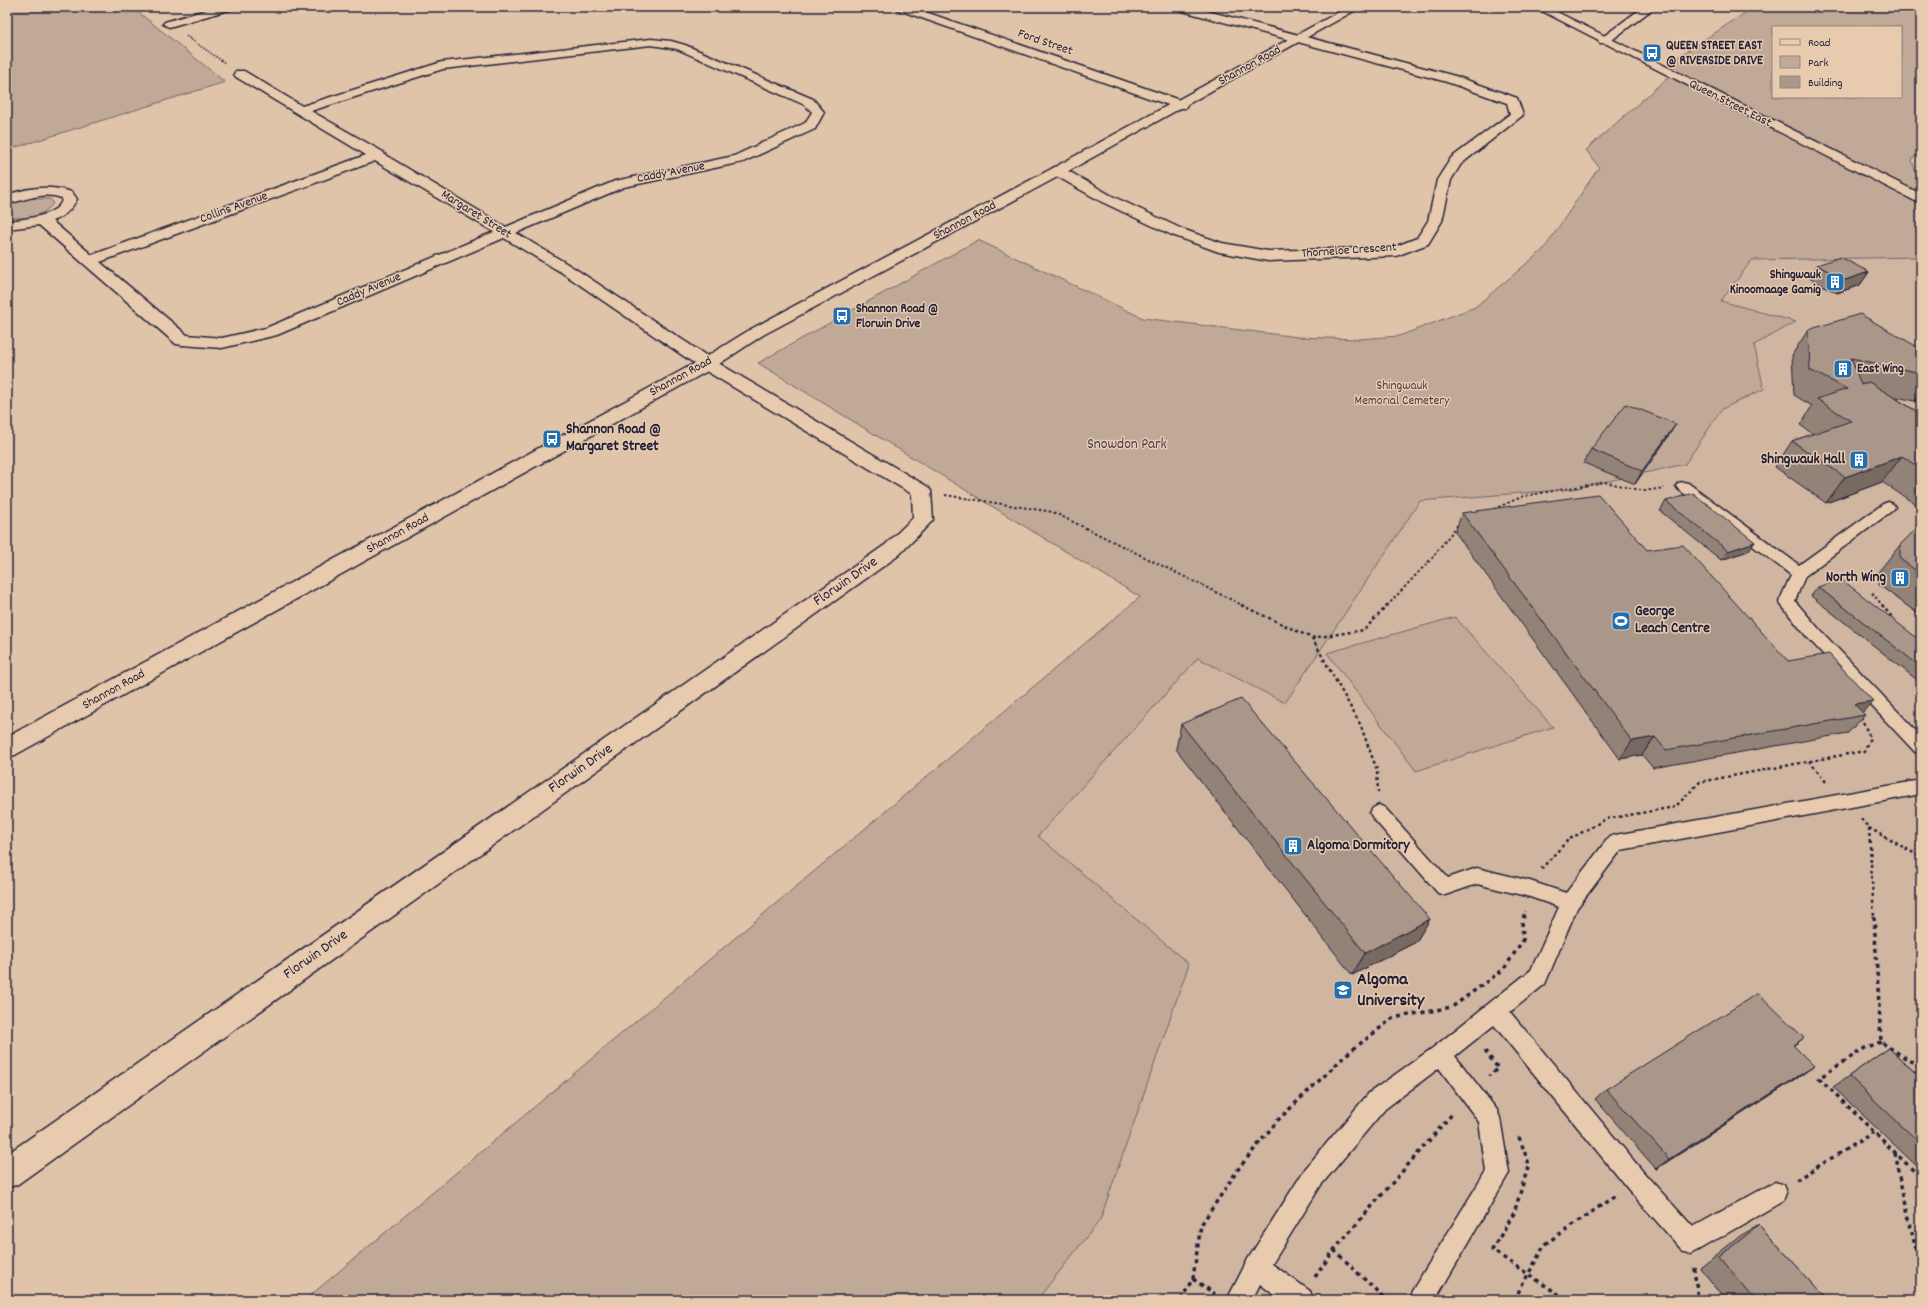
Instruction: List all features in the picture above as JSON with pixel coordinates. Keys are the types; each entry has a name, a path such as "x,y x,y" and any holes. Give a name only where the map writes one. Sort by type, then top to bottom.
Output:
{"street":[{"path":"172,23 228,7"},
{"name":"Ford Street","path":"900,7 1180,105"},
{"path":"1179,7 1300,39"},
{"name":"Shannon Road","path":"7,748 707,364 757,332 1180,105 1356,7"},
{"name":"Queen Street East","path":"1539,7 1921,200"},
{"path":"1604,41 1650,7"},
{"name":"Thorneloe Crescent","path":"1058,171 1107,199 1177,232 1226,248 1268,256 1396,251 1423,241 1435,221 1444,180 1456,161 1517,115 1513,101 1451,79 1300,39"},
{"name":"Caddy Avenue","path":"42,220 182,340 222,343 271,332 503,232 620,184 738,159 805,129 815,119 818,112 809,102 696,54 671,44 651,42 442,66 302,110"},
{"name":"Margaret Street","path":"240,74 378,155 569,271 707,364"},
{"name":"Collins Avenue","path":"89,261 378,155"},
{"path":"7,200 39,191 56,191 67,195 70,199 69,204 63,210 42,220 28,224 7,225"},
{"path":"707,364 921,491"},
{"name":"Florwin Drive","path":"7,1173 892,550 923,520 921,491"}],"lane":[{"path":"1683,486 1799,573"},
{"path":"1888,507 1799,573 1787,602 1921,747"},
{"path":"1239,1300 1256,1267 1313,1177 1377,1102 1441,1054 1538,977 1570,903 1615,843 1921,787"},
{"path":"1379,813 1445,887 1477,876 1530,889 1570,903"},
{"path":"1495,1010 1636,1181 1690,1242 1775,1193"},
{"path":"1421,1300 1498,1173 1489,1118 1441,1054"},
{"path":"1256,1267 1300,1299"}],"path":[{"path":"172,23 180,32 240,74"},
{"path":"1487,511 1524,496 1604,482 1644,491 1683,486"},
{"path":"921,491 1053,512 1192,582 1312,638 1364,630 1431,559 1458,523 1465,520"},
{"path":"1872,593 1900,627"},
{"path":"1312,638 1360,724 1376,770 1379,813"},
{"path":"1181,1300 1193,1278 1201,1224 1239,1168 1278,1120 1347,1054 1393,1018 1452,1007 1504,969 1523,940 1522,922 1530,889 1541,868 1568,840 1606,819 1675,807 1700,782 1864,751 1870,738 1860,717 1891,716"},
{"path":"1869,828 1881,1042"},
{"path":"1300,1299 1334,1250 1470,1093 1498,1068 1452,1007"},
{"path":"1881,1042 1921,1068"},
{"path":"1881,1042 1865,1048 1819,1078 1921,1178"},
{"path":"1489,1075 1493,1082"},
{"path":"1516,1129 1529,1164 1514,1213 1492,1250 1564,1298 1564,1300"},
{"path":"1775,1193 1874,1132"},
{"path":"1895,1152 1921,1274"},
{"path":"1514,1300 1527,1274 1545,1244 1636,1181"},
{"path":"1690,1242 1698,1300"},
{"path":"1334,1250 1386,1300"},
{"path":"1193,1278 1217,1296"}],"shaded area":[{"name":"Algoma University","path":"1921,211 1921,1300 415,1300 1562,264"}],"green space":[{"path":"7,7 132,7 225,82 7,150"},
{"path":"1754,7 1921,7 1921,147 1912,160 1921,190 1921,257 1752,260 1721,301 1796,322 1754,345 1764,389 1722,409 1685,464 1573,489 1420,501 1285,703 1198,658 1038,836 1189,964 1100,1220 1037,1300 305,1300 1140,597 758,363 978,240 1143,318 1298,337 1358,339 1399,336 1475,307 1544,249 1599,167 1586,150 1667,78 1675,59"},
{"path":"30,198 50,199 53,202 48,209 31,217 7,217 7,207 16,202"},
{"path":"1455,617 1553,727 1416,771 1327,653"}],"building":[{"path":"1840,257 1869,272 1845,280 1817,265"},
{"path":"1860,314 1921,349 1921,373 1851,358 1861,385 1869,382 1921,414 1921,469 1902,456 1845,477 1792,441 1851,421 1817,399 1847,389 1810,370 1808,330"},
{"path":"1626,404 1676,424 1642,471 1591,449"},
{"path":"1693,493 1755,542 1728,551 1666,501"},
{"name":"George Leach Centre","path":"1598,494 1647,550 1683,545 1788,661 1829,654 1873,701 1854,704 1865,715 1666,750 1655,737 1632,741 1462,513"},
{"path":"1921,524 1921,574 1900,559 1900,545"},
{"path":"1841,579 1921,641 1921,667 1818,587"},
{"name":"Algoma Dormitory","path":"1241,699 1430,919 1365,953 1181,724"},
{"path":"1758,993 1804,1038 1793,1045 1814,1066 1669,1159 1606,1089"},
{"path":"1889,1048 1921,1078 1921,1144 1849,1076"},
{"path":"1759,1225 1828,1300 1755,1300 1719,1257"}],"place":[{"name":"QUEEN STREET EAST @ RIVERSIDE DRIVE","path":"1652,53"},
{"name":"Shingwauk Kinoomaage Gamig","path":"1835,282"},
{"name":"Shannon Road @ Florwin Drive","path":"842,316"},
{"name":"East Wing","path":"1843,369"},
{"name":"Shannon Road @ Margaret Street","path":"552,439"},
{"name":"Shingwauk Hall","path":"1859,460"},
{"name":"North Wing","path":"1900,578"},
{"name":"George Leach Centre","path":"1621,621"},
{"name":"Algoma Dormitory","path":"1293,846"},
{"name":"Algoma University","path":"1343,990"}],"park label":[{"name":"Shingwauk Memorial Cemetery","path":"1402,394"},
{"name":"Snowdon Park","path":"1127,445"}]}
